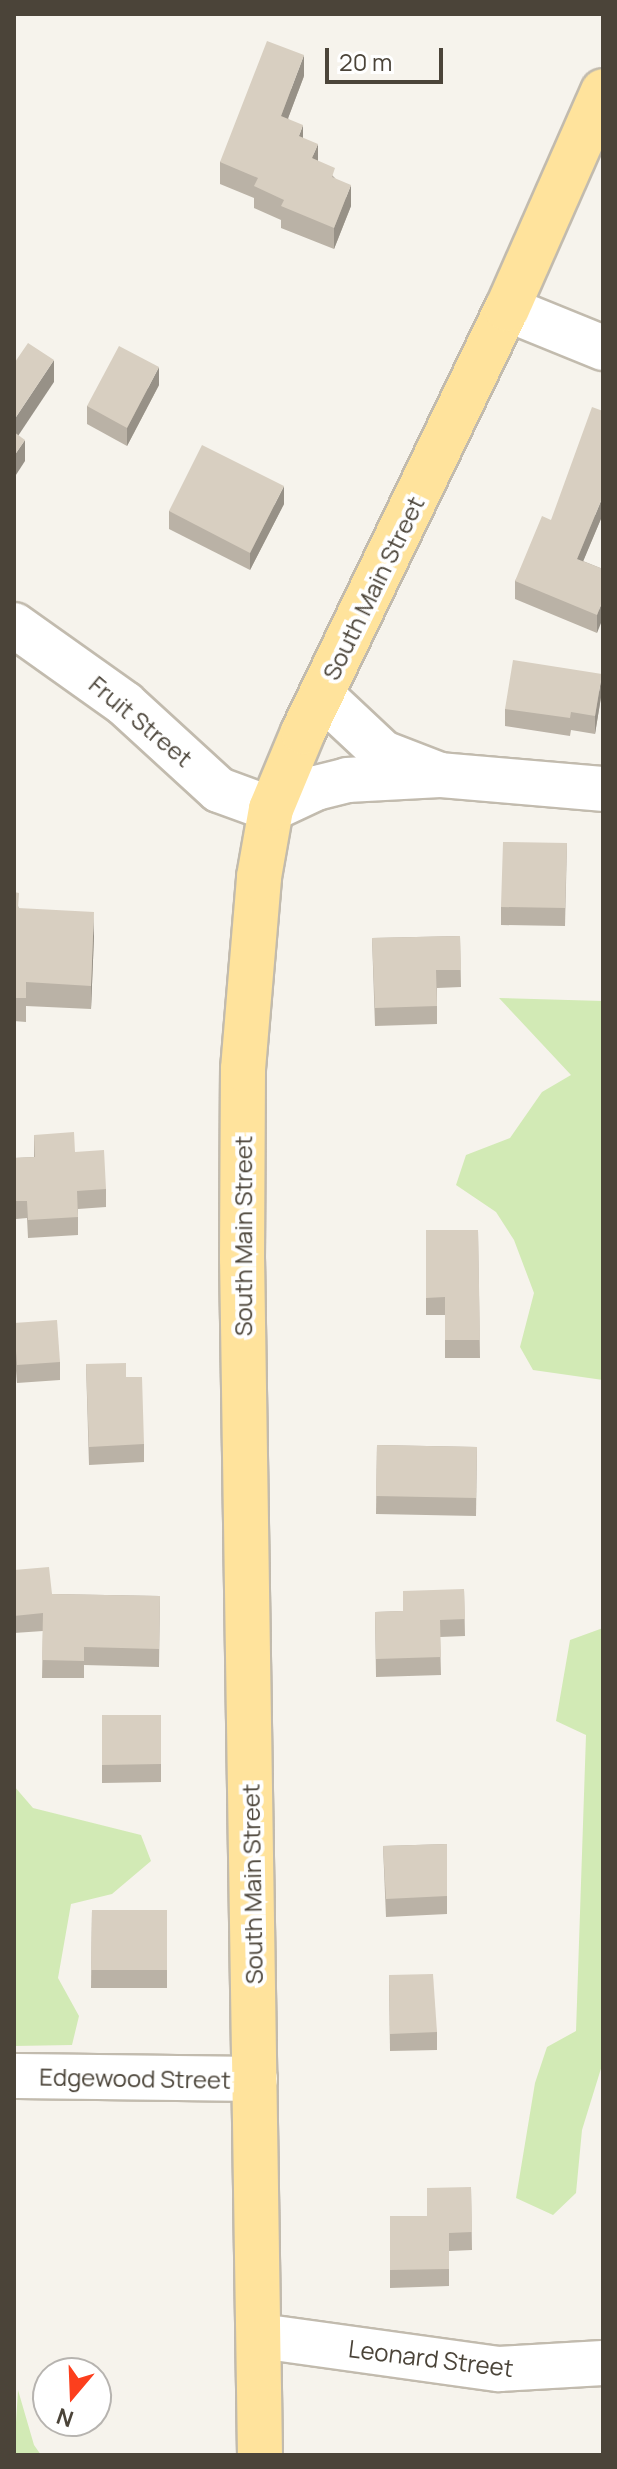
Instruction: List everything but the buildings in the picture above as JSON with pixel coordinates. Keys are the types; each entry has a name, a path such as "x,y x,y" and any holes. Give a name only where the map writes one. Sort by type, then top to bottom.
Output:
{"main road":[{"name":"South Main Street","path":"260,2455 243,1069 259,877 271,809 321,695 507,309 603,91"}],"street":[{"path":"507,309 603,348"},
{"name":"Fruit Street","path":"14,625 125,704 219,790 271,809"},
{"path":"321,695 383,753 440,775"},
{"path":"271,809 316,788 347,780 440,775 603,789"},
{"name":"Edgewood Street","path":"14,2076 255,2079"},
{"name":"Leonard Street","path":"260,2336 499,2369 603,2363"}],"green space":[{"path":"499,998 603,1001 603,1380 533,1370 520,1347 534,1293 514,1240 496,1212 456,1185 466,1155 510,1138 542,1092 571,1075"},
{"path":"603,1628 603,2062 582,2130 576,2193 553,2215 516,2198 535,2083 547,2047 576,2031 586,1735 556,1721 570,1640"},
{"path":"14,1786 33,1808 141,1835 151,1861 112,1894 71,1904 58,1978 79,2016 72,2045 14,2046"},
{"path":"18,2390 34,2445 41,2455 14,2455"}]}
